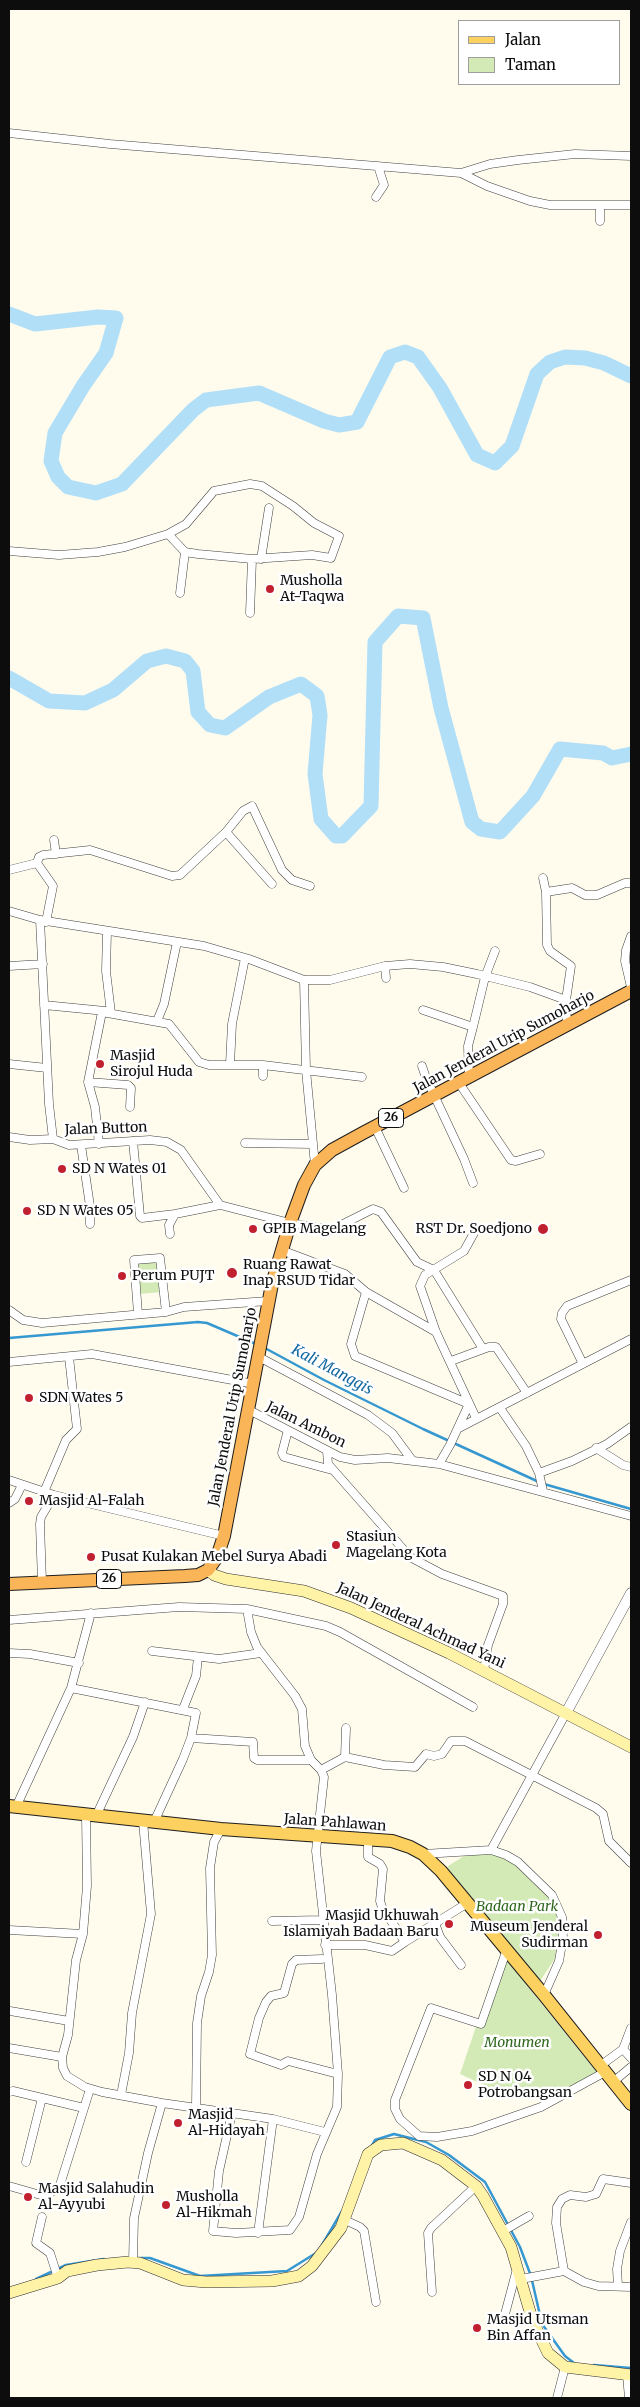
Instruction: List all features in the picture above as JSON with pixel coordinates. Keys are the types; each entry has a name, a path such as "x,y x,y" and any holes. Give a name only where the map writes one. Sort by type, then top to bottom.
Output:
{"highway":[{"name":"Jalan Jenderal Urip Sumoharjo","path":"208,1570 217,1557 224,1536 260,1355 268,1301 281,1250 304,1185 315,1165 332,1150 631,991"},
{"name":"26","path":"9,1584 185,1576 198,1575 208,1570"}],"main road":[{"name":"Jalan Jenderal Achmad Yani","path":"208,1570 214,1575 226,1579 304,1591 377,1619 484,1671 631,1747"},
{"name":"Jalan Pahlawan","path":"12,1806 221,1829 392,1841 423,1854 440,1871 506,1949 631,2104"},
{"path":"9,2294 67,2271 133,2258 183,2280 206,2282 291,2279 303,2274 312,2266 345,2220 368,2154 386,2144 420,2140 476,2186 504,2230 517,2267 526,2278 537,2333 548,2353 565,2367 629,2375"}],"street":[{"path":"9,133 110,144 461,173 487,186 530,201 550,204 631,205"},
{"path":"461,173 490,164 575,154 631,156"},
{"path":"376,197 384,185 378,166"},
{"path":"600,205 600,221"},
{"path":"9,551 59,555 98,552 125,547 168,534 186,524 214,490 250,484 262,486 293,506 314,523 339,536 331,558 312,555 261,559 185,552 168,534"},
{"path":"261,559 269,508"},
{"path":"180,593 185,552"},
{"path":"250,613 252,558"},
{"path":"9,870 37,863 43,855 90,850 172,876 180,875 226,832 243,811 252,806 282,870 292,880 310,886"},
{"path":"226,832 272,884"},
{"path":"54,840 56,854"},
{"name":"Jalan Button","path":"37,863 53,886 43,921 44,1005 51,1133 53,1139 60,1144 81,1145 160,1141 176,1145 203,1179 220,1206"},
{"path":"543,878 546,892 547,945 550,951 571,966 566,1000 567,1026"},
{"path":"546,892 572,888 585,895 597,895 631,882"},
{"path":"9,911 43,921 204,946 245,958 304,980 330,980 384,966 410,964 443,967 530,987 566,1000"},
{"path":"107,932 108,1012"},
{"path":"631,936 626,950 625,961 631,987"},
{"path":"157,1022 164,1004 177,942"},
{"path":"495,951 485,977 468,1046 464,1080 507,1157 516,1161 540,1154"},
{"path":"230,1064 232,1024 245,958"},
{"path":"9,966 43,964"},
{"path":"384,966 386,978"},
{"path":"304,980 306,1070 315,1165"},
{"path":"44,1005 108,1012 157,1022 174,1028 193,1057 199,1062 209,1065 263,1066 362,1077"},
{"path":"423,1010 473,1027"},
{"path":"99,1144 95,1107 88,1082 100,1015 108,1012"},
{"path":"9,1064 47,1068"},
{"path":"263,1066 264,1076"},
{"path":"422,1066 473,1183"},
{"path":"88,1082 128,1085 131,1088 130,1107"},
{"path":"375,1127 404,1188"},
{"path":"9,1136 30,1140 53,1139"},
{"path":"133,1141 140,1216 142,1218 220,1206 290,1223 331,1230 373,1209 381,1212 417,1262 434,1270 483,1349"},
{"path":"246,1143 313,1144"},
{"path":"81,1145 90,1206 90,1224"},
{"path":"170,1234 169,1225 175,1214"},
{"path":"474,1233 464,1250 425,1275 420,1286 436,1332 476,1418"},
{"path":"281,1250 344,1274 366,1292 436,1332"},
{"path":"138,1314 134,1260 160,1258 166,1312"},
{"path":"583,1364 561,1319 562,1313 567,1306 631,1280"},
{"path":"366,1292 352,1344 355,1356 469,1404"},
{"path":"9,1310 23,1320 42,1323 166,1312 184,1307 268,1301"},
{"path":"457,1429 631,1339"},
{"path":"451,1361 489,1347 498,1348 527,1393"},
{"path":"9,1362 92,1354 254,1384"},
{"path":"260,1355 368,1415 392,1433 412,1460"},
{"path":"44,1492 66,1440 76,1429 69,1356"},
{"path":"439,1464 469,1404"},
{"path":"500,1408 526,1446 541,1483 572,1461 607,1444 630,1429"},
{"name":"Jalan Ambon","path":"249,1410 327,1451 355,1460 388,1458 412,1460 541,1483 631,1516"},
{"path":"288,1430 282,1453 284,1457 333,1470"},
{"path":"596,1448 622,1465 631,1467"},
{"path":"327,1451 328,1464 410,1557 442,1574 503,1596 503,1604 487,1646 484,1671"},
{"path":"9,1480 54,1495 224,1536"},
{"path":"9,1503 15,1499 22,1484"},
{"path":"42,1582 40,1524 41,1517 54,1495"},
{"path":"491,1850 631,1593"},
{"path":"9,1620 179,1607 247,1608 326,1626 340,1632 473,1707"},
{"path":"232,2113 219,2171 213,2229 215,2232 258,2233 290,2230 299,2217 325,2132 335,2116 337,2107 338,2074 322,1920 316,1837 324,1778 321,1770 312,1760 305,1746 302,1709 290,1690 261,1653 251,1632 247,1608"},
{"path":"12,1806 71,1688 91,1613"},
{"path":"152,1651 219,1659 261,1653"},
{"path":"9,1653 30,1654 79,1663"},
{"path":"183,1709 196,1676 198,1657"},
{"path":"71,1688 192,1711 196,1716 191,1738 149,1822 151,1914 132,2013 129,2054 121,2095"},
{"path":"144,1702 132,1737 91,1816 83,1934 76,1960 69,2021 62,2057 63,2068 67,2076 90,2089 162,2103 273,2119 325,2132"},
{"path":"345,1757 346,1728"},
{"path":"191,1738 253,1742 254,1758 257,1760 312,1760"},
{"path":"321,1770 345,1757 384,1766 415,1767 426,1754 439,1756 451,1740 459,1739 470,1742 531,1776 596,1808 602,1814 608,1841 631,1863"},
{"path":"196,2107 197,2023 201,1996 209,1972 212,1955 210,1868 214,1842 221,1829"},
{"path":"368,1840 368,1857 380,1864 383,1869 380,1901 382,1907 405,1942"},
{"path":"423,1854 491,1850 518,1862 552,1895 562,1917 563,1938 559,1961 544,1995"},
{"path":"326,1945 365,1945 392,1951 466,1904"},
{"path":"272,1921 322,1920"},
{"path":"435,1922 440,1937 461,1965"},
{"path":"9,1930 83,1934"},
{"path":"506,1949 481,2024 435,2008 431,2008 428,2012 395,2100 398,2115 420,2140 458,2134 492,2125 541,2107 606,2073 631,2067"},
{"path":"322,1959 296,1960 292,1964 284,1993 270,1996 266,2002 259,2018 250,2054 281,2065 288,2061 338,2074"},
{"path":"10,2011 69,2021"},
{"path":"606,2073 623,2049 631,2028"},
{"path":"9,2048 62,2057"},
{"path":"623,2049 631,2058"},
{"path":"9,2186 44,2196 59,2188 90,2089"},
{"path":"9,2092 13,2091 84,2108"},
{"path":"26,2162 42,2098"},
{"path":"133,2258 134,2218 162,2103"},
{"path":"258,2233 273,2119"},
{"path":"564,2271 556,2224 560,2200 570,2195 596,2194 603,2179 631,2183"},
{"path":"432,2292 428,2234 431,2228 476,2186"},
{"path":"504,2230 529,2216"},
{"path":"42,2217 36,2243 50,2253 57,2276"},
{"path":"345,2220 364,2231 376,2302"},
{"path":"618,2286 617,2269 620,2251 631,2222"},
{"path":"504,2314 517,2267"},
{"path":"526,2278 564,2271 584,2282 598,2286 631,2287"},
{"path":"558,2398 565,2367"},
{"path":"629,2375 629,2398"}],"green space":[{"path":"159,1261 162,1292 139,1294 136,1263"},
{"name":"Badaan Park","path":"483,1854 501,1856 519,1866 550,1897 559,1916 558,1954 540,1981 449,1878 448,1866 464,1856"},
{"name":"Monumen","path":"501,1953 598,2074 547,2100 515,2088 507,2096 460,2074"}],"waterway":[{"path":"9,314 35,324 98,317 116,318 106,353 83,386 55,433 51,461 58,477 68,487 96,493 122,484 193,410 206,400 259,393 324,421 339,425 357,422 390,357 405,352 418,357 440,388 477,455 495,463 512,446 537,374 550,362 565,357 585,358 604,363 631,376"},
{"path":"9,678 49,701 85,703 113,690 147,661 166,656 185,661 193,671 198,712 210,725 225,728 269,697 301,684 317,696 320,715 315,774 321,819 336,836 342,836 371,806 375,642 398,616 423,618 441,708 472,822 481,829 500,832 533,796 560,749 603,753 612,758 631,754"},
{"name":"Kali Manggis","path":"9,1338 198,1322 207,1323 256,1344"},
{"name":"Kali Manggis","path":"263,1347 324,1380 423,1429 539,1482"},
{"name":"Kali Manggis","path":"544,1484 631,1509"},
{"path":"371,2147 375,2140 394,2134 426,2142 449,2155 485,2182 520,2247 531,2276 542,2324 565,2356 574,2363"},
{"path":"322,2245 342,2211"},
{"path":"140,2258 150,2258 200,2276 287,2271 316,2253"},
{"path":"36,2279 66,2265 104,2259"},
{"path":"594,2365 631,2368"}],"place":[{"name":"Musholla At-Taqwa","path":"270,589"},
{"name":"Masjid Sirojul Huda","path":"100,1064"},
{"name":"SD N Wates 01","path":"62,1169"},
{"name":"SD N Wates 05","path":"27,1211"},
{"name":"GPIB Magelang","path":"253,1229"},
{"name":"RST Dr. Soedjono","path":"543,1229"},
{"name":"Ruang Rawat Inap RSUD Tidar","path":"232,1273"},
{"name":"Perum PUJT","path":"122,1276"},
{"name":"SDN Wates 5","path":"29,1398"},
{"name":"Masjid Al-Falah","path":"29,1501"},
{"name":"Stasiun Magelang Kota","path":"336,1545"},
{"name":"Pusat Kulakan Mebel Surya Abadi","path":"91,1557"},
{"name":"Masjid Ukhuwah Islamiyah Badaan Baru","path":"449,1924"},
{"name":"Museum Jenderal Sudirman","path":"598,1935"},
{"name":"SD N 04 Potrobangsan","path":"468,2085"},
{"name":"Masjid Al-Hidayah","path":"178,2123"},
{"name":"Masjid Salahudin Al-Ayyubi","path":"28,2197"},
{"name":"Musholla Al-Hikmah","path":"166,2205"},
{"name":"Masjid Utsman Bin Affan","path":"477,2328"}]}
